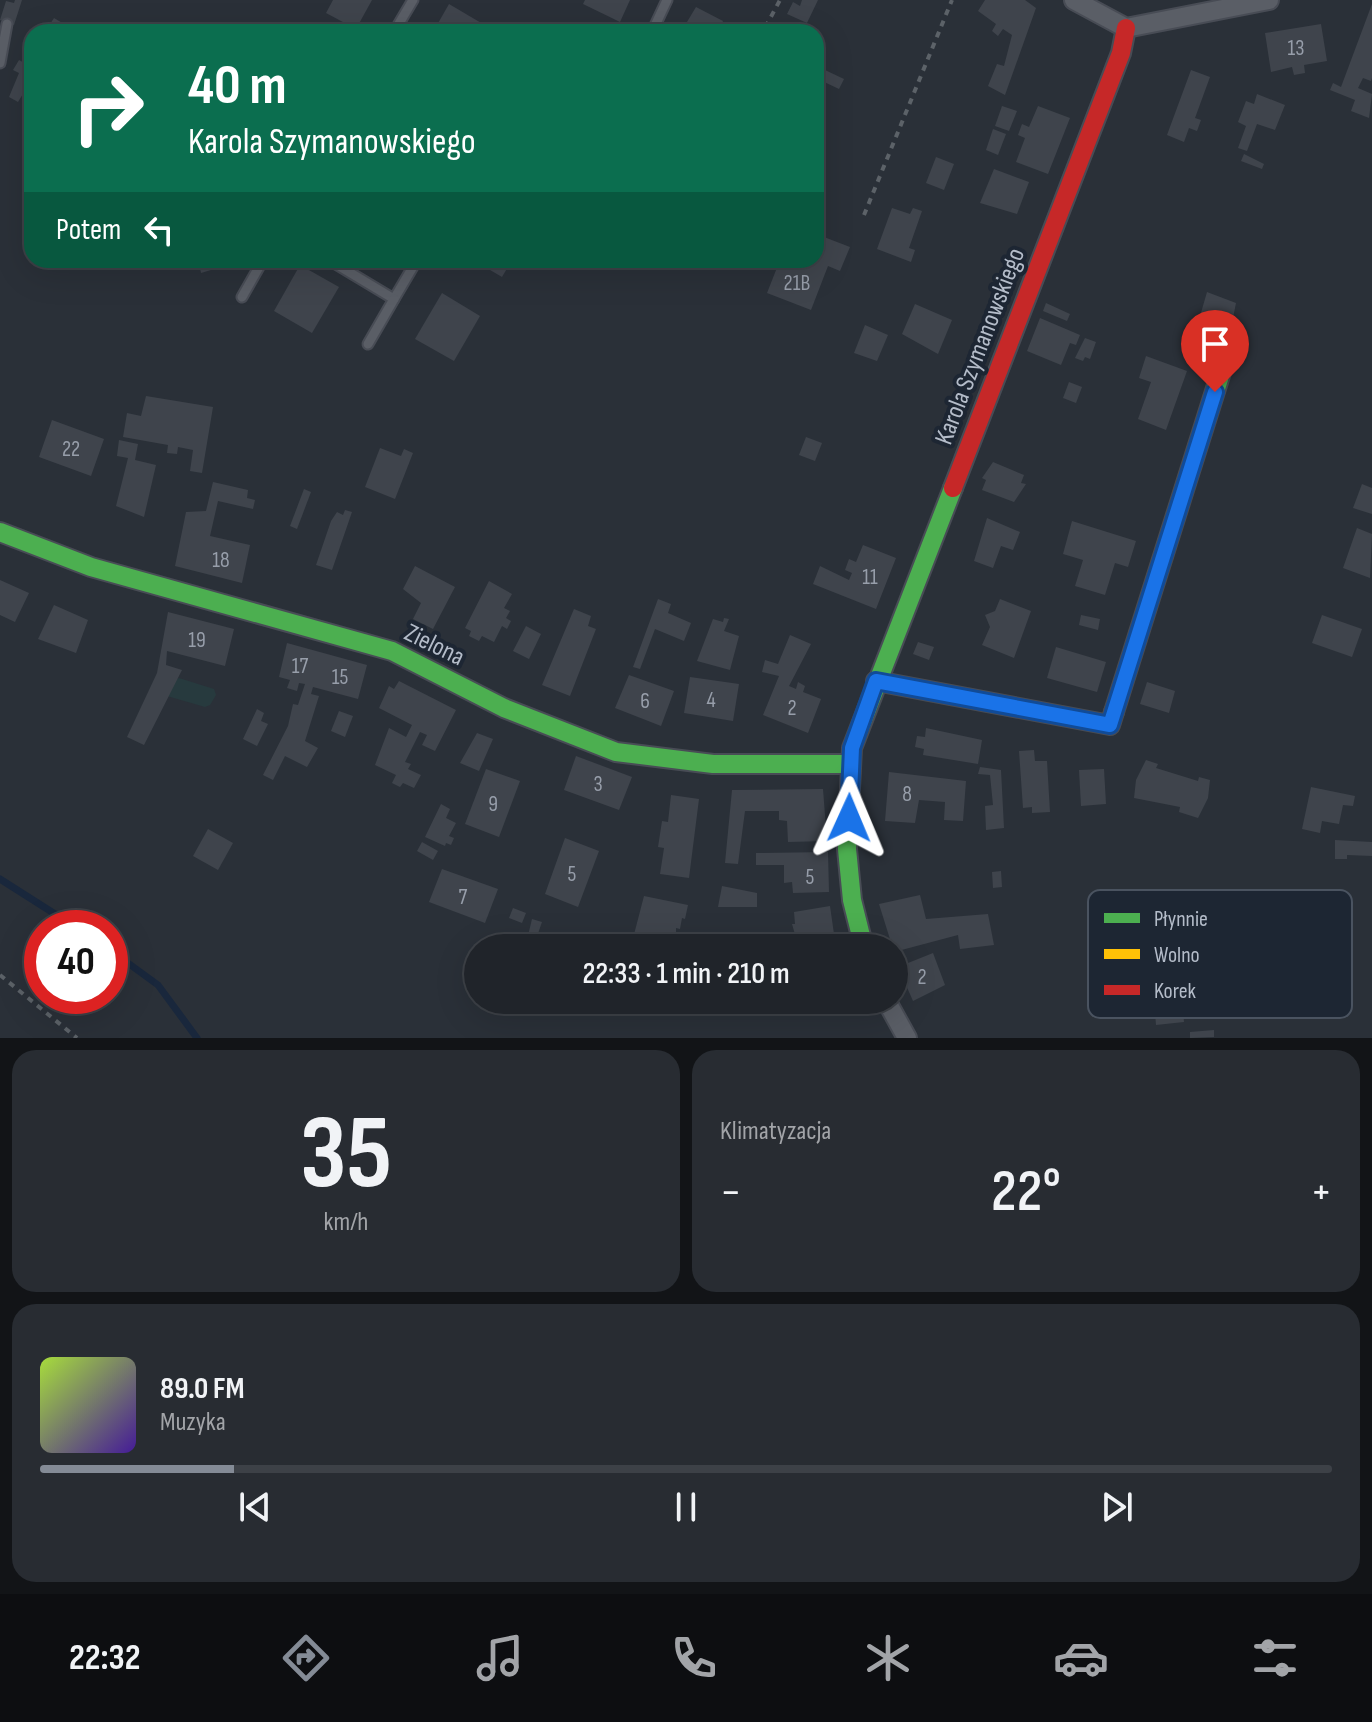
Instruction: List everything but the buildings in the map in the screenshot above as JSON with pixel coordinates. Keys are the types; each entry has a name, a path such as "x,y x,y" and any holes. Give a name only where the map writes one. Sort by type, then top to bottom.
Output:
{"street":[{"path":"1074,0 1126,28 1269,0"},
{"name":"Karola Szymanowskiego","path":"860,934 853,908 848,845 850,764 858,730 1111,80 1126,28"},
{"path":"876,681 1110,725 1223,366"},
{"name":"Zielona","path":"0,532 91,567 392,651 503,707 616,752 668,761 713,764 850,764"},
{"path":"894,1014 907,1038"}],"lane":[{"path":"399,24 413,0"},
{"path":"656,24 667,0"},
{"path":"0,63 7,24"},
{"path":"242,297 258,268"},
{"path":"342,268 394,299"},
{"path":"368,344 412,268"}],"path":[{"path":"767,24 780,0"},
{"path":"864,215 952,0"},
{"path":"0,975 77,1038"}],"green space":[{"path":"179,678 214,689 216,695 210,705 205,707 167,696 174,680"}],"waterway":[{"path":"0,879 49,910"},
{"path":"128,963 158,985 197,1038"}],"traffic: fast":[{"path":"1114,712 1223,366"},
{"path":"860,934 852,900 847,849 852,748 953,488"},
{"path":"0,532 91,567 392,651 504,708 616,752 713,764 850,764"}],"traffic: slow":[{"path":"876,681 1110,725 1114,712"}],"traffic: jam":[{"path":"953,488 1121,53 1126,28"}],"route":[{"path":"849,818 852,748 876,681 1110,725 1215,392"}]}
